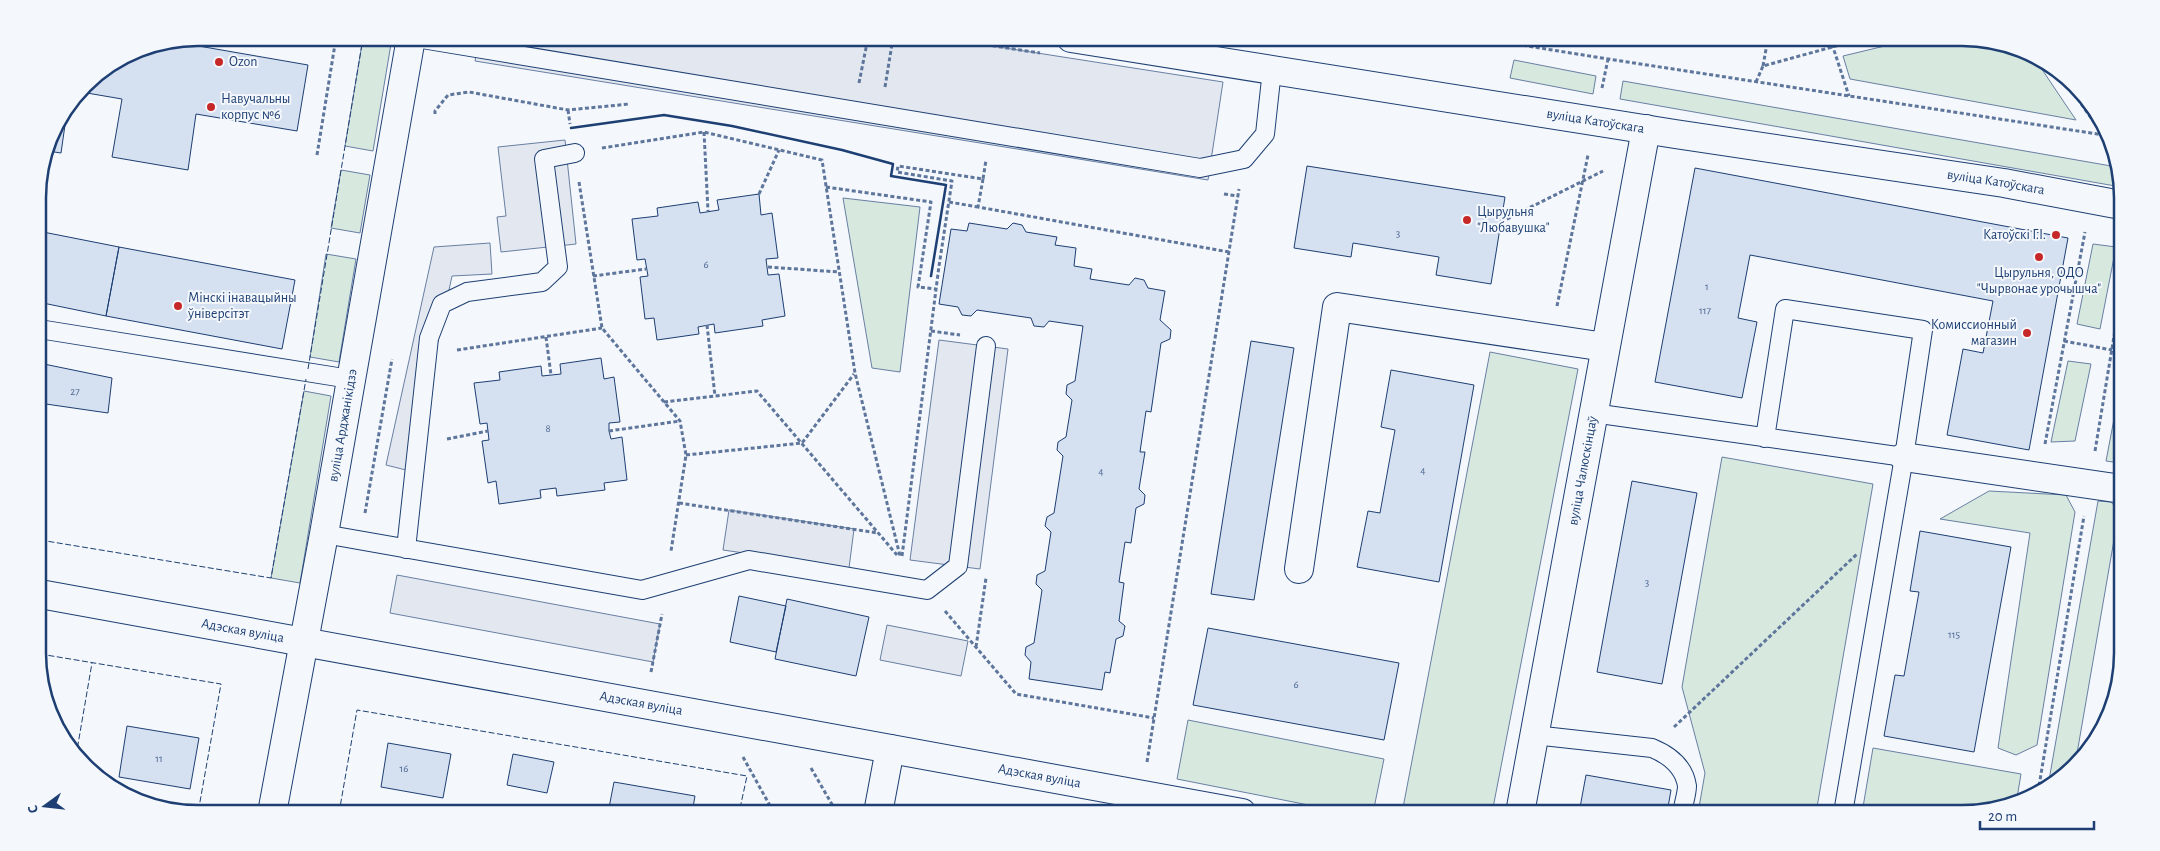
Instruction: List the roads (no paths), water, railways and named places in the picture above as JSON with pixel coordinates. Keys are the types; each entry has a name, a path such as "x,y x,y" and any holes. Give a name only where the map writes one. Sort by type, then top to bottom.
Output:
{"street":[{"name":"вуліца Арджанікідзэ","path":"274,805 324,534 410,46"},
{"name":"вуліца Катоўскага","path":"1121,46 1596,122 1644,139 2004,183 2114,204"},
{"name":"вуліца Чалюскінцаў","path":"1522,804 1644,139"},
{"path":"1299,569 1337,307 1605,347"},
{"path":"1904,457 2114,488"},
{"name":"Адэская вуліца","path":"46,595 1142,795 1178,804"},
{"path":"880,805 890,749"}],"lane":[{"path":"464,46 1200,168 1244,159 1265,134 1272,70"},
{"path":"406,549 429,338 442,304 468,292 542,282 558,267 544,159 575,152"},
{"path":"1765,438 1785,309 1923,330 1894,520 1845,804"},
{"path":"47,330 350,379"},
{"path":"324,534 642,590 749,560 927,590 958,566 986,346"},
{"path":"1600,414 1904,457"},
{"path":"1534,735 1652,748 1669,755 1679,767 1687,786 1684,804"}],"place":[{"name":"Ozon","path":"219,62"},
{"name":"Навучальны корпус №6","path":"211,107"},
{"name":"Цырульня \"Любавушка\"","path":"1467,220"},
{"name":"Катоўскі Г.І.","path":"2056,235"},
{"name":"Цырульня, ОДО \"Чырвонае урочышча\"","path":"2039,257"},
{"name":"Мінскі інавацыйны ўніверсітэт","path":"178,306"},
{"name":"Комиссионный магазин","path":"2027,333"}]}
